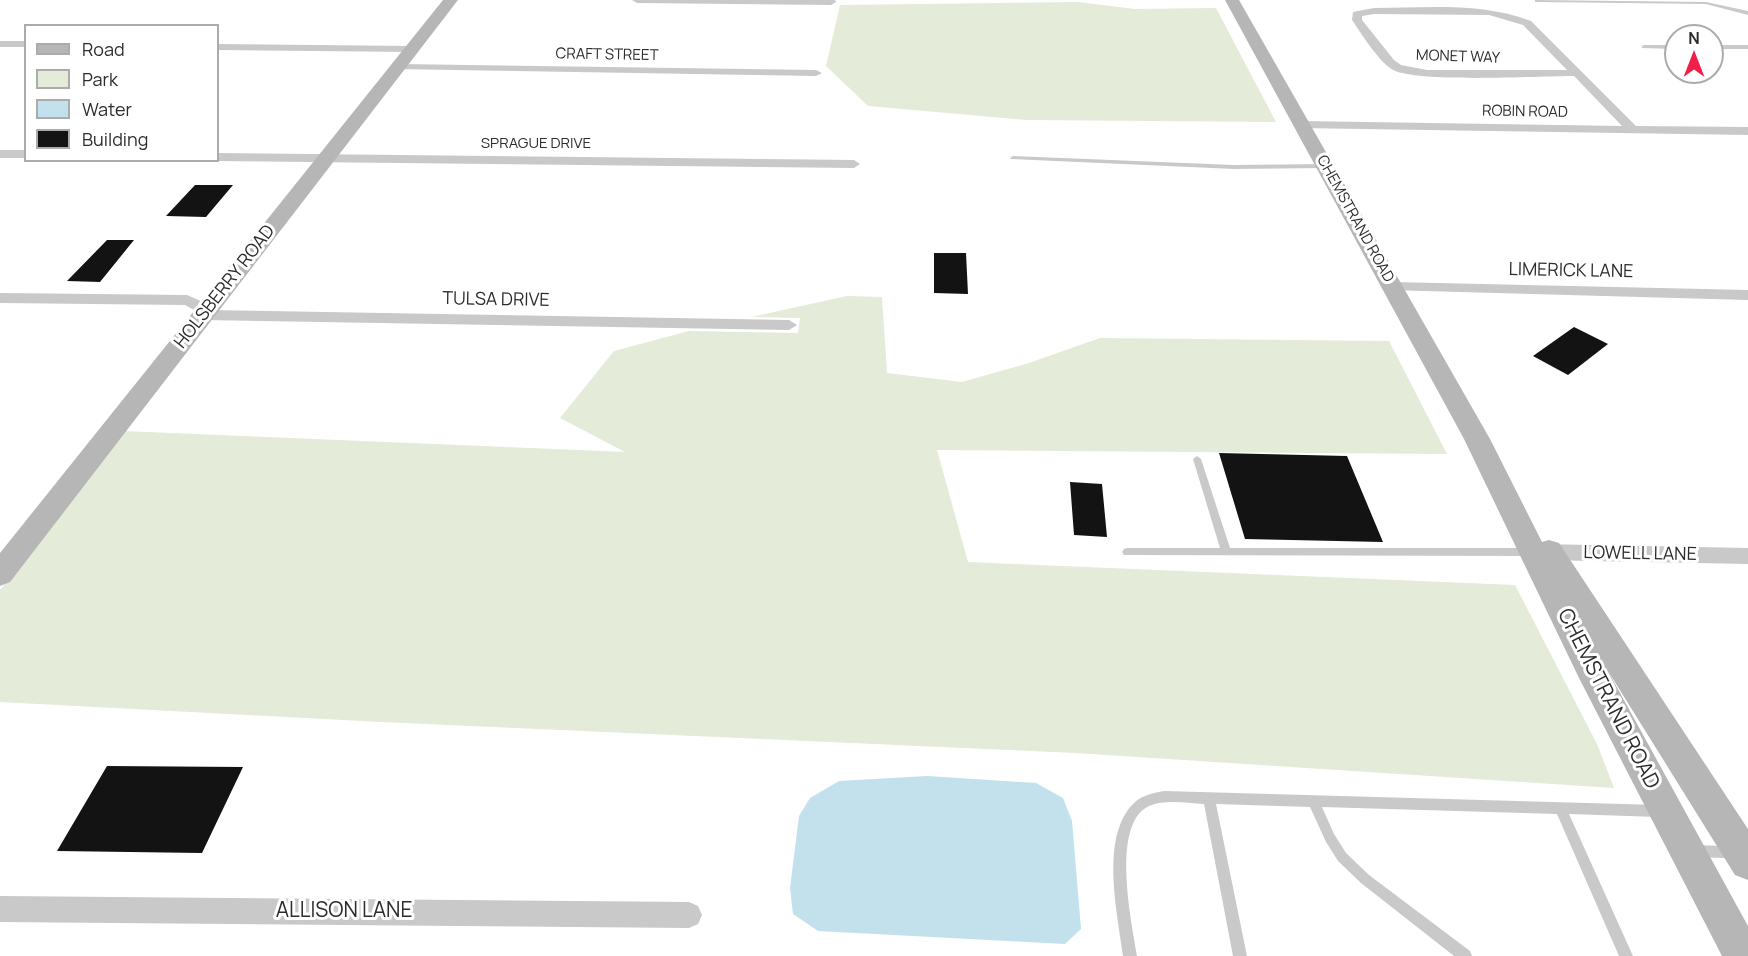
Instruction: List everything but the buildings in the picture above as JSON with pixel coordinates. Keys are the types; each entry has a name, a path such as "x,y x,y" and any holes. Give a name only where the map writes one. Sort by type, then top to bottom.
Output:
{"street":[{"name":"HOLSBERRY ROAD","path":"4,563 451,0"},
{"path":"637,0 831,3"},
{"name":"CHEMSTRAND ROAD","path":"1232,0 1541,552 1746,856"},
{"name":"MONET WAY","path":"1576,74 1427,73 1398,68 1390,62 1357,20 1358,14 1374,11 1488,12 1506,15 1527,23 1633,130"},
{"path":"0,44 24,44"},
{"path":"219,47 412,50"},
{"name":"CRAFT STREET","path":"398,67 816,73"},
{"name":"ROBIN ROAD","path":"1302,125 1748,131"},
{"path":"0,154 24,154"},
{"name":"SPRAGUE DRIVE","path":"219,157 854,164"},
{"name":"LIMERICK LANE","path":"1393,287 1748,295"},
{"path":"0,298 186,300 196,303 202,309 203,315"},
{"name":"TULSA DRIVE","path":"203,315 789,325"},
{"name":"CHEMSTRAND ROAD","path":"1541,552 1590,668 1743,956"},
{"name":"LOWELL LANE","path":"1541,552 1748,556"},
{"name":"ALLISON LANE","path":"0,909 688,915"}],"lane":[{"path":"1537,1 1706,3 1748,13"},
{"path":"1644,46 1664,47"},
{"path":"1724,47 1748,47"},
{"path":"1013,158 1234,167 1325,166"},
{"path":"1197,459 1226,552"},
{"path":"1127,552 1541,552"},
{"path":"1130,956 1119,860 1126,825 1136,809 1147,801 1164,797 1666,812"},
{"path":"1209,798 1240,956"},
{"path":"1314,802 1330,838 1342,857 1365,879 1465,956"},
{"path":"1561,809 1626,956"},
{"path":"1687,851 1746,856"}],"green space":[{"path":"1078,2 1135,9 1216,8 1276,122 1027,120 868,106 826,66 840,5"},
{"path":"847,296 882,297 887,373 962,382 1029,363 1100,338 1389,341 1447,454 937,450 968,562 1515,585 1597,744 1614,788 1076,753 381,722 0,702 0,590 123,431 625,452 560,418 614,351 689,331 798,333 800,318 751,317"}],"water":[{"path":"927,776 1036,783 1063,798 1072,821 1081,929 1065,944 818,931 793,914 790,888 799,816 810,798 839,781"}]}
